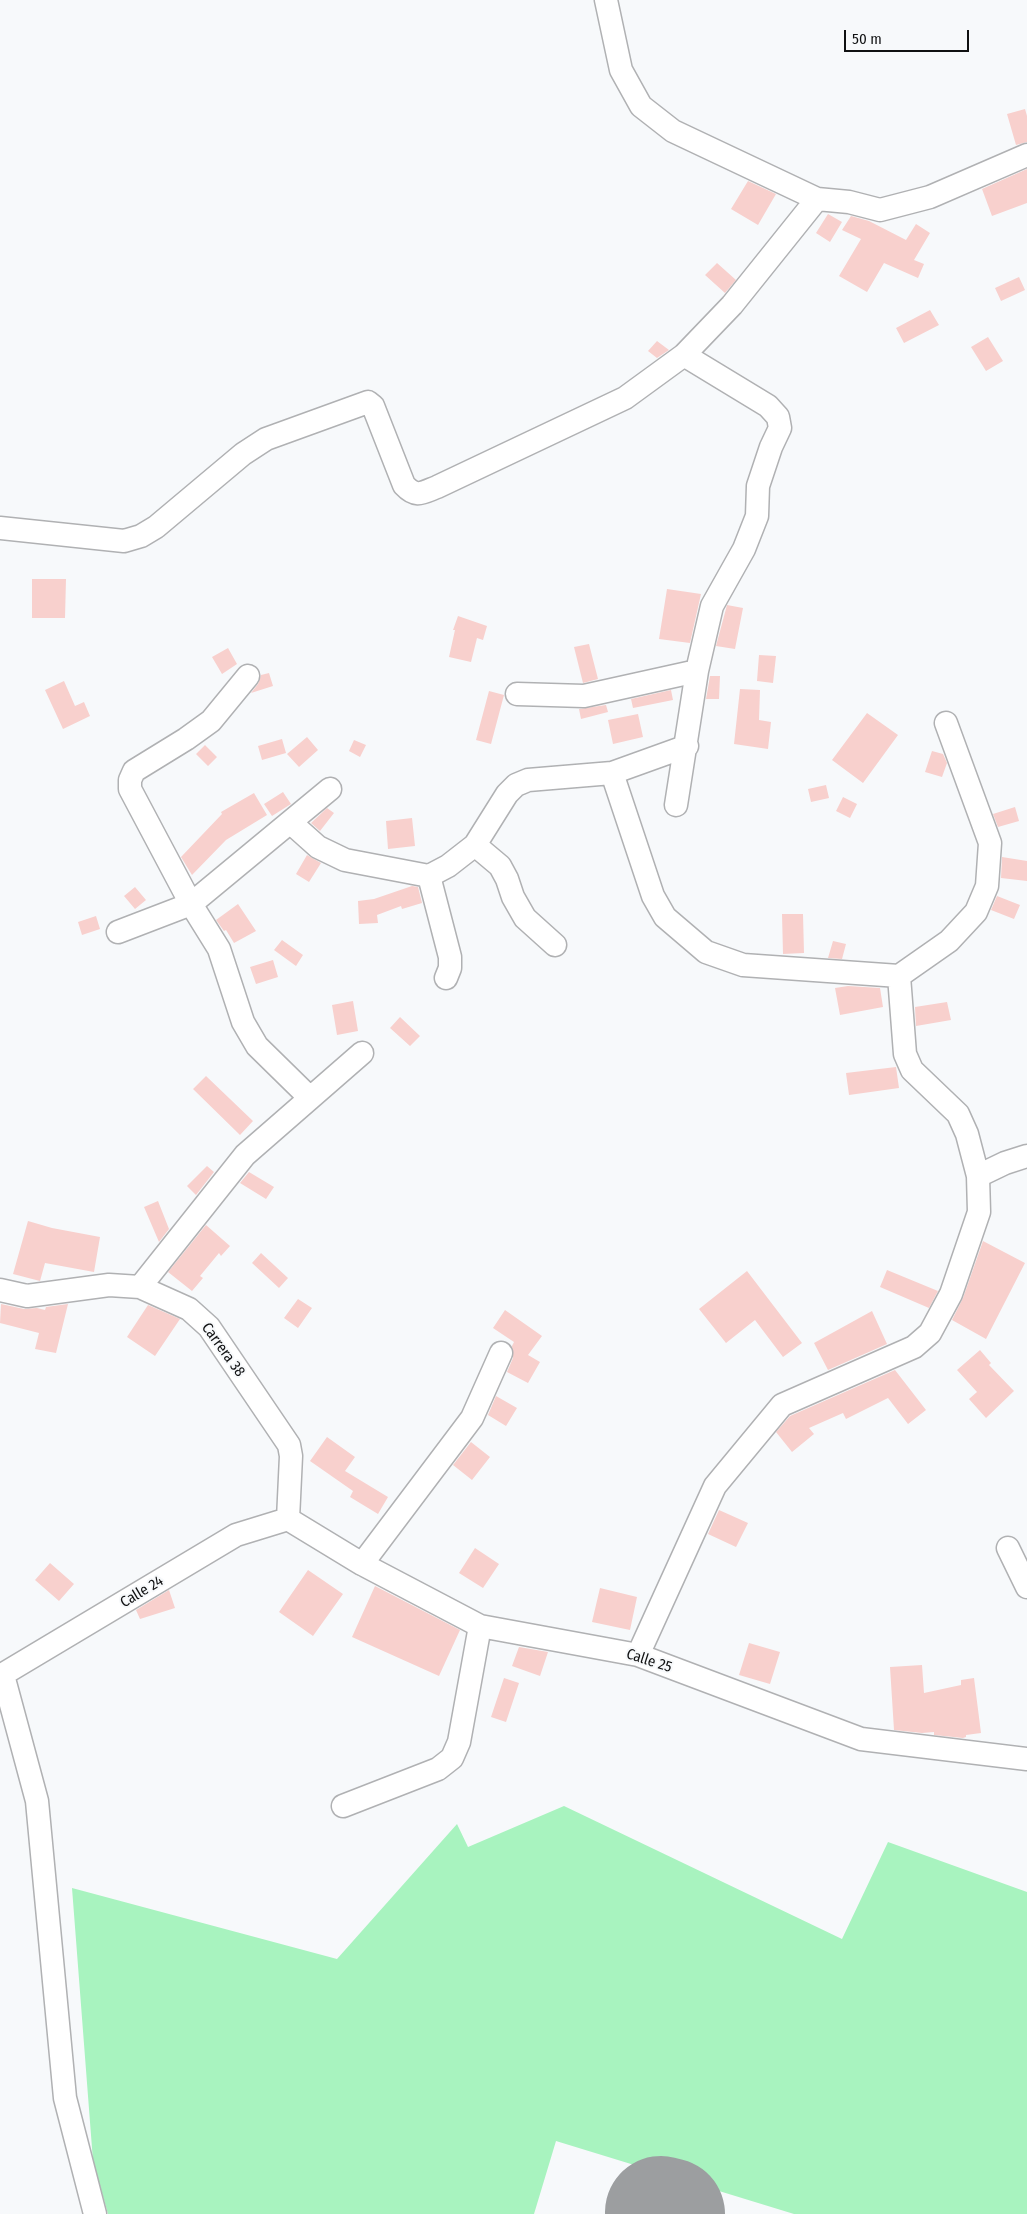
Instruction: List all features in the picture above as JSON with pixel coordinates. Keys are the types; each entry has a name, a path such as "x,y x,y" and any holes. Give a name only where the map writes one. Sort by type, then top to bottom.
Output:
{"street":[{"path":"606,0 622,70 641,106 673,131 817,199 849,202 880,210 930,197 1027,155"},
{"path":"0,528 124,541 141,536 156,526 243,454 266,439 368,402 373,406 404,485 411,492 420,494 625,398 684,355 732,305 817,199"},
{"path":"676,805 687,746 697,671 712,606 744,549 757,516 758,486 771,447 780,428 778,417 768,406 684,355"},
{"path":"517,694 584,696 697,671"},
{"path":"248,676 211,721 134,771 130,780 130,789 191,904 219,949 243,1022 257,1046 309,1097"},
{"path":"612,773 653,896 665,917 706,952 744,966 899,976 949,941 976,912 987,886 990,843 946,723"},
{"path":"290,822 318,847 345,860 429,876 448,866 475,845 507,794 516,784 528,780 612,773 687,746"},
{"path":"118,932 191,904 330,789"},
{"path":"475,845 500,866 513,897 525,918 555,945"},
{"path":"429,876 450,958 450,968 446,978"},
{"path":"638,1655 715,1486 782,1405 914,1347 930,1333 952,1294 979,1212 978,1176 967,1134 958,1114 912,1070 906,1054 899,976"},
{"path":"140,1287 245,1155 309,1097 362,1053"},
{"path":"978,1176 1005,1163 1027,1156"},
{"name":"Carrera 38","path":"0,1290 27,1296 109,1285 140,1287 188,1309 209,1327 289,1445 291,1456 288,1519"},
{"path":"362,1564 472,1418 501,1353"},
{"name":"Calle 25","path":"288,1519 362,1564 480,1626 638,1655 861,1740 1027,1759"},
{"name":"Calle 24","path":"1,1676 236,1535 288,1519"},
{"path":"1008,1548 1027,1587"},
{"path":"343,1806 438,1769 452,1758 459,1742 480,1626"},
{"path":"1,1676 38,1801 65,2098 95,2214"}],"green space":[{"path":"564,1806 842,1939 888,1842 1027,1892 1027,2214 794,2214 556,2141 534,2214 108,2214 93,2161 72,1888 337,1959 457,1824 468,1847"}],"building":[{"path":"1025,109 1027,116 1027,142 1016,145 1007,114"},
{"path":"1027,169 1027,203 992,216 982,189"},
{"path":"748,181 776,194 758,225 731,209"},
{"path":"828,214 842,222 830,242 816,233"},
{"path":"851,216 869,221 906,240 916,224 930,233 914,260 924,264 918,278 884,263 867,292 839,276 861,239 842,230"},
{"path":"717,263 736,280 725,293 705,275"},
{"path":"1019,277 1025,290 1001,301 995,288"},
{"path":"930,310 939,325 904,343 896,328"},
{"path":"988,337 1003,361 986,371 971,347"},
{"path":"657,341 669,350 657,358 648,351"},
{"path":"32,579 66,579 65,618 32,618"},
{"path":"667,589 701,594 690,643 659,639"},
{"path":"727,605 743,608 735,649 716,646"},
{"path":"458,616 487,626 483,640 477,638 471,662 449,657 455,630 453,630"},
{"path":"589,644 598,679 583,683 574,647"},
{"path":"228,648 237,664 222,674 212,657"},
{"path":"759,655 776,656 773,683 757,681"},
{"path":"269,673 273,686 251,693 258,684 261,675"},
{"path":"710,676 720,676 719,699 706,699"},
{"path":"64,681 75,706 84,702 90,716 63,729 45,690"},
{"path":"740,689 760,690 759,720 771,722 768,749 734,744"},
{"path":"671,690 673,700 633,708 631,699"},
{"path":"489,691 504,695 491,744 476,740"},
{"path":"606,705 608,712 581,719 579,709"},
{"path":"867,713 898,735 863,783 832,760"},
{"path":"638,714 643,737 613,744 608,720"},
{"path":"307,737 318,750 299,767 287,754"},
{"path":"282,739 286,753 262,760 258,746"},
{"path":"354,740 366,745 360,757 349,751"},
{"path":"205,745 217,757 208,766 196,754"},
{"path":"932,751 943,754 947,763 942,777 925,772"},
{"path":"826,785 829,798 811,802 808,789"},
{"path":"283,792 291,804 272,816 264,804"},
{"path":"254,793 267,815 226,840 192,875 181,857 222,814 221,812"},
{"path":"843,797 857,804 850,818 836,811"},
{"path":"1015,807 1019,821 998,827 993,814"},
{"path":"327,808 334,813 320,831 311,823"},
{"path":"412,818 415,846 388,849 386,821"},
{"path":"307,855 321,863 309,882 296,874"},
{"path":"1002,857 1027,861 1027,881 1001,878"},
{"path":"412,886 418,887 422,903 402,909 401,906 377,915 378,923 359,924 358,901 374,899"},
{"path":"135,887 146,900 135,909 124,896"},
{"path":"997,896 1020,905 1014,919 991,910"},
{"path":"238,904 256,931 234,943 226,930 224,931 216,920"},
{"path":"782,914 803,914 804,953 783,954"},
{"path":"96,916 100,929 82,935 78,922"},
{"path":"282,940 303,955 296,966 274,950"},
{"path":"833,941 846,944 842,959 828,958"},
{"path":"273,960 278,977 256,984 250,967"},
{"path":"848,986 880,988 883,1007 840,1015 835,988"},
{"path":"353,1001 358,1031 337,1035 332,1005"},
{"path":"947,1002 951,1020 916,1026 915,1007"},
{"path":"400,1017 420,1036 410,1046 390,1028"},
{"path":"896,1067 899,1088 849,1095 846,1073"},
{"path":"206,1076 253,1121 240,1135 193,1089"},
{"path":"207,1166 214,1172 196,1195 187,1186"},
{"path":"249,1172 274,1187 266,1199 240,1183"},
{"path":"158,1201 169,1229 159,1242 144,1207"},
{"path":"28,1221 52,1228 100,1237 94,1272 45,1263 40,1281 13,1274"},
{"path":"206,1225 230,1246 221,1256 219,1253 200,1276 203,1278 192,1291 168,1272"},
{"path":"983,1241 1025,1263 986,1339 952,1320 963,1298"},
{"path":"261,1253 288,1278 279,1288 252,1263"},
{"path":"887,1270 938,1291 929,1308 880,1287"},
{"path":"747,1271 802,1343 783,1357 755,1320 726,1343 699,1309"},
{"path":"298,1299 312,1308 298,1328 284,1318"},
{"path":"1,1304 24,1309 37,1308 45,1310 46,1307 68,1304 56,1353 35,1349 39,1333 0,1323"},
{"path":"148,1305 180,1319 155,1356 127,1337"},
{"path":"505,1310 542,1336 528,1355 540,1362 528,1383 507,1372 513,1358 512,1346 514,1342 493,1328"},
{"path":"872,1311 887,1344 828,1370 814,1343"},
{"path":"980,1350 991,1363 989,1365 1014,1391 986,1418 969,1399 977,1392 957,1370"},
{"path":"895,1370 926,1410 908,1424 888,1398 846,1419 843,1413 809,1428 814,1434 792,1452 776,1432 790,1416"},
{"path":"496,1396 517,1408 506,1426 488,1415"},
{"path":"327,1437 355,1457 345,1471 388,1497 378,1514 350,1497 353,1491 310,1461"},
{"path":"471,1442 490,1457 472,1480 453,1465"},
{"path":"719,1510 748,1523 736,1547 708,1534"},
{"path":"475,1548 499,1564 483,1588 459,1573"},
{"path":"50,1563 74,1584 59,1601 35,1580"},
{"path":"308,1570 343,1594 313,1636 279,1612"},
{"path":"375,1586 460,1630 439,1676 352,1637"},
{"path":"600,1588 637,1597 630,1630 592,1622"},
{"path":"169,1590 175,1608 140,1619 136,1610"},
{"path":"749,1643 780,1652 770,1684 739,1675"},
{"path":"519,1647 548,1652 540,1676 512,1666"},
{"path":"922,1665 924,1693 961,1685 961,1680 974,1678 981,1733 966,1735 963,1738 934,1735 934,1732 922,1733 894,1730 890,1667"},
{"path":"504,1678 519,1683 506,1722 491,1717"}],"runway":[{"path":"661,2212 669,2214"}]}
